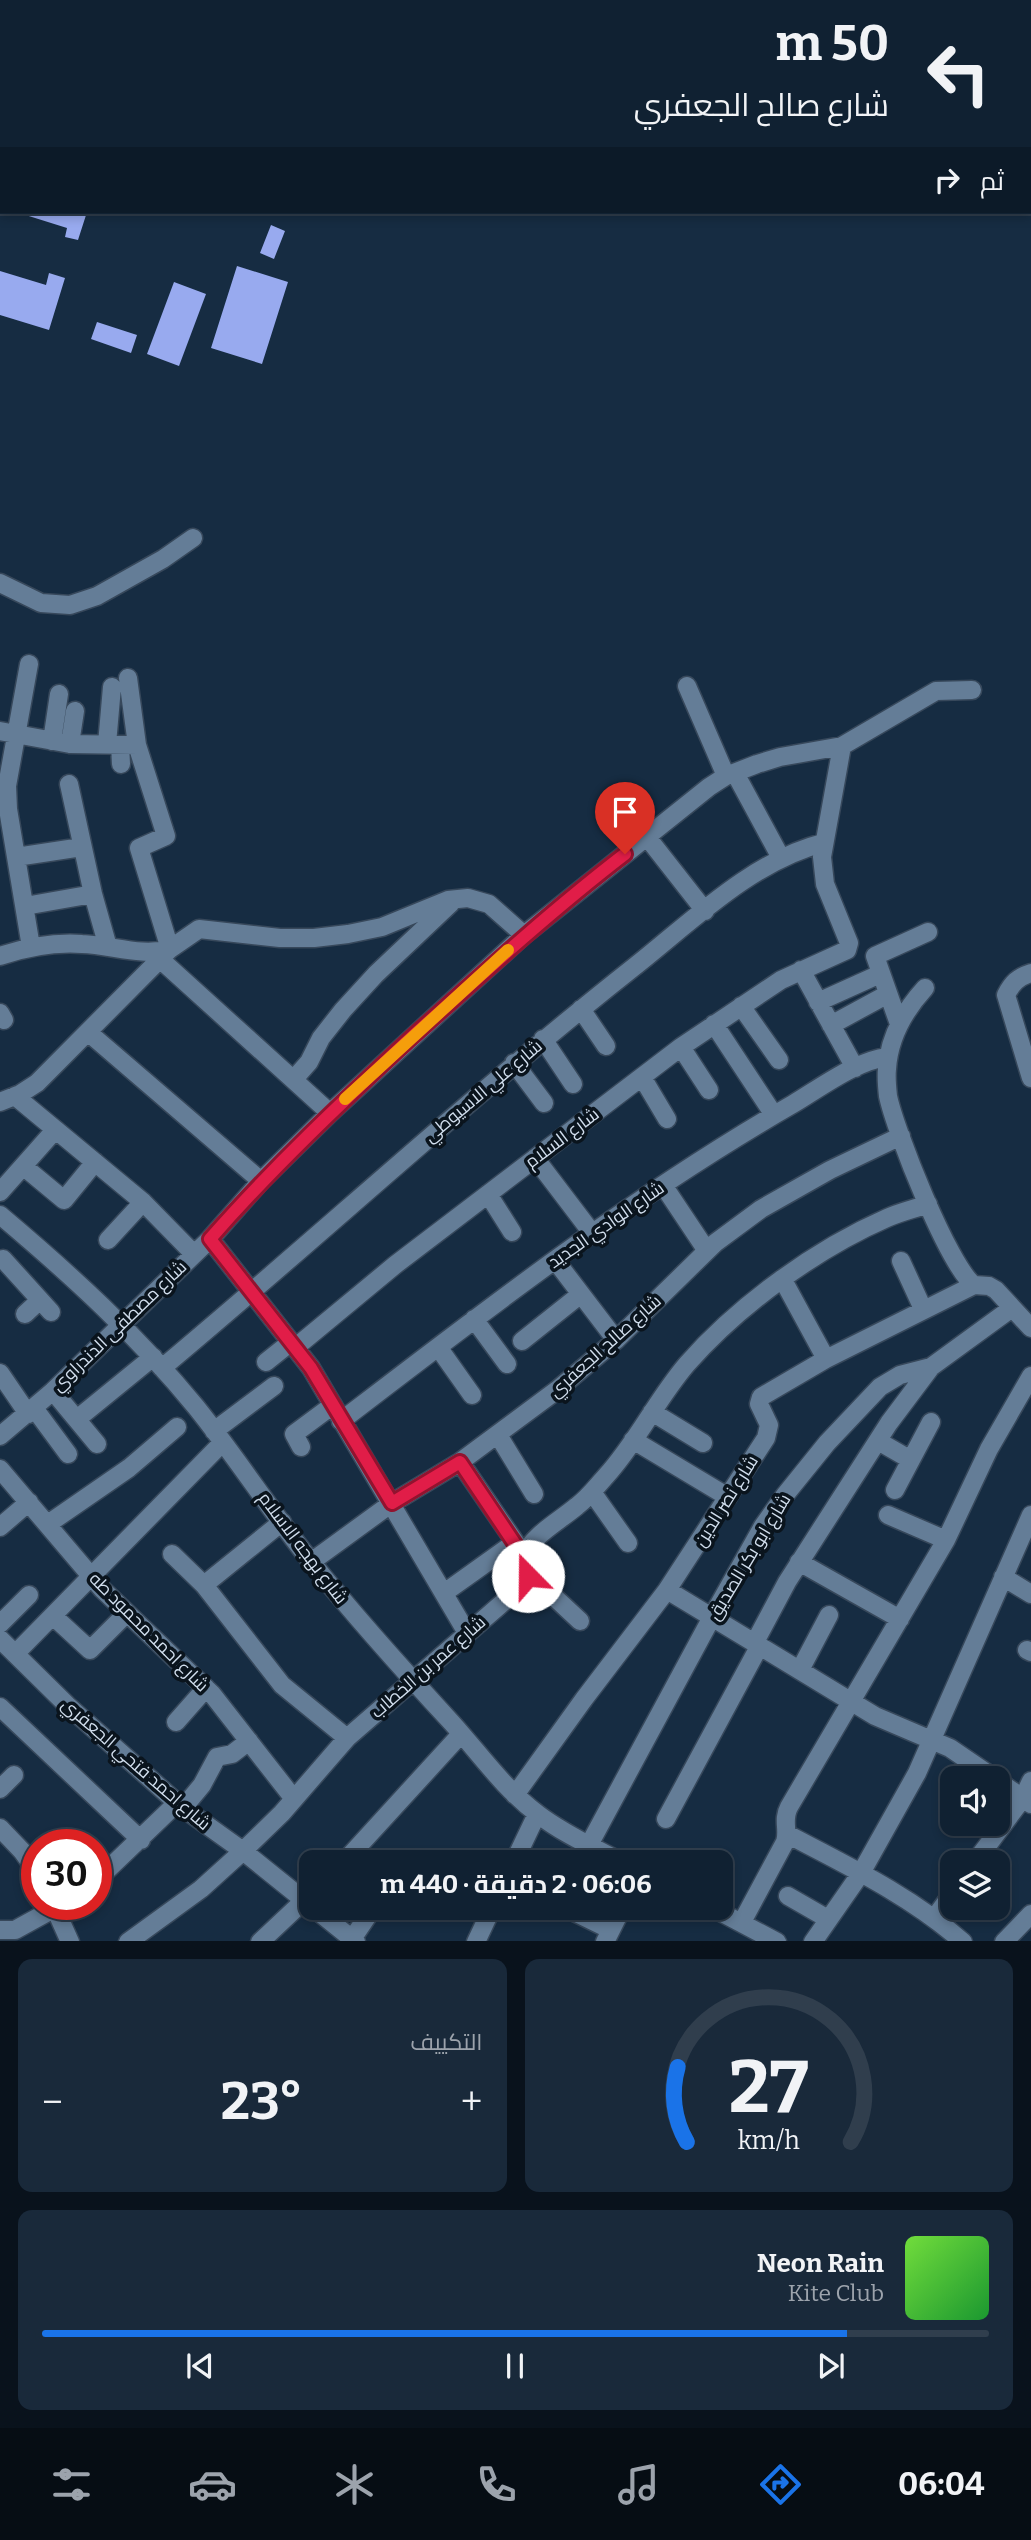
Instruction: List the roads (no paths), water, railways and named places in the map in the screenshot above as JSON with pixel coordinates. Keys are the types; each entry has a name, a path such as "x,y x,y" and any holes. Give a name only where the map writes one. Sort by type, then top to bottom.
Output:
{"street":[{"path":"0,583 41,603 70,605 97,596 163,559 193,538"},
{"path":"29,664 8,733 6,837 16,857 32,947"},
{"path":"121,764 120,683 122,745 166,836 139,848 166,954 330,1113"},
{"path":"687,686 731,775 781,858"},
{"name":"شارع مصطفى الدندراوي","path":"0,1436 53,1391 210,1239 261,1181 330,1113 524,935 647,837 731,775 780,757 842,746 936,691 972,690"},
{"path":"52,741 58,694"},
{"path":"70,744 75,711"},
{"path":"8,733 70,744 122,745"},
{"path":"823,843 842,746"},
{"path":"69,784 93,894 108,947"},
{"path":"647,837 705,911"},
{"name":"شارع علي الاسيوطي","path":"77,1419 252,1293 514,1063 705,911 781,858 823,843"},
{"name":"شارع السلام","path":"266,1362 714,1024 801,970 844,951 849,943 825,884 823,843"},
{"path":"16,857 82,847"},
{"path":"25,906 93,894"},
{"path":"294,1080 309,1062 317,1043 343,1010 376,974 457,898"},
{"path":"194,1254 142,1202 95,1162 55,1130 7,1099 37,1083 166,954 199,929 279,938 348,934 382,927 457,898 489,904 524,935"},
{"path":"899,1024 875,960 877,953 928,932"},
{"path":"0,956 57,943 166,954"},
{"path":"801,970 855,1068"},
{"path":"1031,972 1022,975 1012,984 1006,995 1031,1078"},
{"path":"818,1002 880,974"},
{"path":"925,988 899,1024 888,1057 888,1097 928,1204 959,1269 974,1285 992,1287 1031,1328"},
{"path":"831,1025 888,994"},
{"path":"741,1006 779,1060"},
{"path":"581,1009 606,1046"},
{"path":"714,1024 774,1115"},
{"path":"89,1033 261,1181"},
{"path":"544,1040 573,1084"},
{"path":"681,1048 709,1090"},
{"name":"شارع الوادي الجديد","path":"301,1447 294,1434 337,1413 438,1347 592,1233 663,1185 855,1068 872,1060 888,1057"},
{"path":"514,1063 544,1103"},
{"path":"642,1077 667,1119"},
{"path":"0,1192 55,1130"},
{"name":"شارع صالح الجعفري","path":"311,1562 392,1503 460,1462 557,1391 616,1340 707,1251 761,1209 830,1170 901,1136"},
{"path":"536,1158 592,1233"},
{"path":"23,1166 64,1200 95,1162"},
{"path":"663,1185 707,1251"},
{"path":"488,1194 512,1232"},
{"path":"108,1240 142,1202"},
{"path":"444,1593 533,1540 580,1504 609,1473 688,1364 758,1297 824,1253 880,1221 928,1204"},
{"name":"شارع بهجه الاسلام","path":"1,1217 122,1325 158,1362 219,1437 311,1562 486,1766 537,1814 598,1850"},
{"path":"22,1234 2,1262 45,1306 25,1314"},
{"path":"210,1239 311,1368 467,1633"},
{"path":"555,1261 616,1340"},
{"path":"901,1261 923,1309"},
{"path":"783,1280 826,1359"},
{"name":"شارع نصر الدين","path":"515,1795 667,1590 769,1432 768,1418 759,1404 761,1396 826,1359 974,1285"},
{"path":"522,1341 581,1294"},
{"name":"شارع ابو بكر الصديق","path":"589,1845 712,1617 764,1526 785,1495 827,1443 866,1401 891,1379 909,1371 931,1367 1012,1308"},
{"path":"474,1319 507,1364"},
{"path":"438,1347 472,1395"},
{"path":"666,1819 799,1562 901,1404 931,1367"},
{"path":"0,1373 68,1454"},
{"path":"741,1922 785,1842 788,1834 785,1814 946,1540 989,1449 1031,1376"},
{"path":"6,1649 53,1616 219,1437 274,1386"},
{"path":"53,1391 97,1444"},
{"path":"652,1412 703,1443"},
{"path":"895,1490 931,1422"},
{"path":"48,1524 129,1468 177,1427"},
{"path":"498,1434 534,1494"},
{"path":"633,1440 728,1497"},
{"path":"878,1441 911,1460"},
{"path":"460,1462 551,1593 580,1621"},
{"name":"شارع احمد محمود طه","path":"0,1469 91,1576 206,1688 294,1799"},
{"path":"592,1492 628,1543"},
{"path":"0,1527 29,1502"},
{"path":"813,1941 860,1872 917,1773 1031,1515"},
{"path":"888,1516 946,1540"},
{"path":"204,1585 282,1522"},
{"name":"شارع عمر بن الخطاب","path":"133,1940 201,1889 243,1851 294,1799 347,1738 526,1581 528,1576 518,1549"},
{"path":"172,1554 204,1585 282,1685 347,1738"},
{"path":"799,1562 900,1619"},
{"path":"1003,1577 1031,1594"},
{"path":"667,1590 875,1716 950,1748 977,1766"},
{"path":"0,1623 29,1595"},
{"path":"53,1616 90,1650 127,1613"},
{"path":"800,1670 829,1615"},
{"name":"شارع احمد فتحي الجعفري","path":"6,1649 180,1805 299,1891"},
{"path":"176,1722 206,1688"},
{"path":"0,1707 141,1840"},
{"path":"355,1850 461,1734"},
{"path":"112,1866 202,1785 217,1757 232,1754 249,1741"},
{"path":"0,1789 14,1775"},
{"path":"985,1850 1027,1801 1031,1781"},
{"path":"1010,1789 1027,1801"},
{"path":"520,1850 537,1814"},
{"path":"0,1828 21,1850"},
{"path":"788,1834 860,1872 935,1917 963,1941"},
{"path":"788,1896 828,1919"},
{"path":"260,1941 299,1904"},
{"path":"935,1917 940,1910"},
{"path":"1004,1941 1031,1914"},
{"path":"733,1918 777,1941"},
{"path":"1,1929 15,1930 31,1920"},
{"path":"60,1920 70,1941"},
{"name":"شارع احمد فتحي الجعفري","path":"331,1920 353,1941"},
{"path":"353,1941 366,1920"},
{"path":"476,1941 486,1920"},
{"path":"584,1920 608,1936 616,1920"}]}
